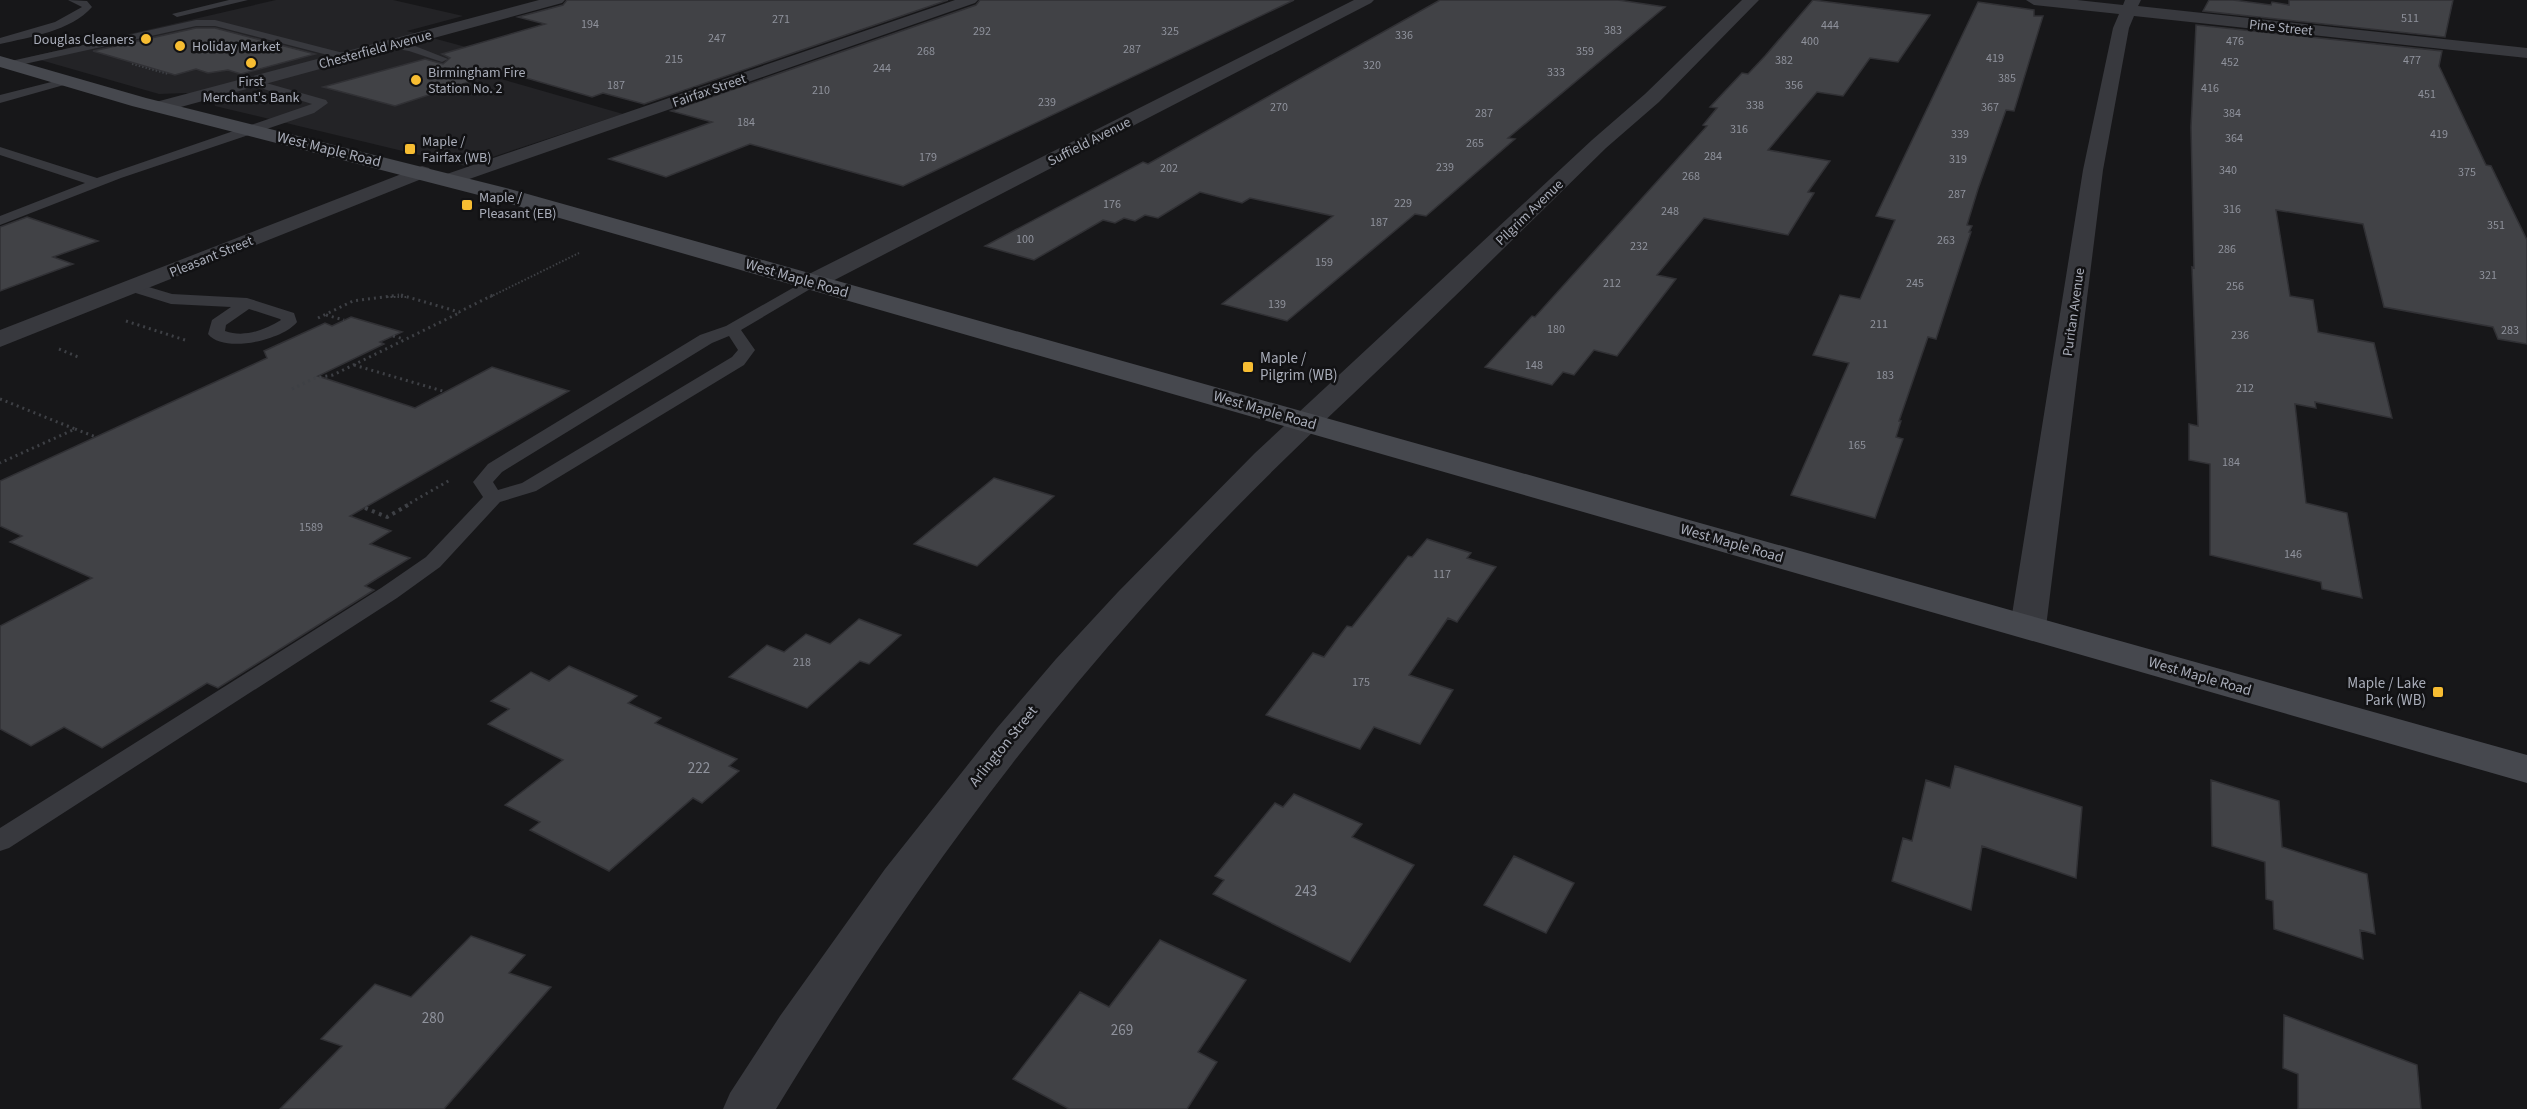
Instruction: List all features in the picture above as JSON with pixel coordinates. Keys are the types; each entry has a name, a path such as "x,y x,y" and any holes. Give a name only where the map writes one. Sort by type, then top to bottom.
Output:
{"main road":[{"name":"West Maple Road","path":"3,62 159,107 435,176 2527,769"}],"street":[{"name":"Chesterfield Avenue","path":"159,107 557,0"},
{"name":"Fairfax Street","path":"435,176 970,0"},
{"name":"Suffield Avenue","path":"812,282 1366,0"},
{"name":"Pilgrim Avenue","path":"1304,421 1342,389 1599,144 1652,98 1751,0"},
{"name":"Pine Street","path":"2034,0 2131,5 2527,53"},
{"name":"Puritan Avenue","path":"2028,627 2094,170 2121,28 2131,5"},
{"name":"Pleasant Street","path":"0,339 435,176"},
{"name":"Arlington Street","path":"748,1109 836,972 938,829 1012,733 1126,602 1304,421"}],"lane":[{"path":"0,41 47,28 78,15 86,5 73,0"},
{"path":"160,18 243,0"},
{"path":"3,62 196,23 215,23 347,57"},
{"path":"3,62 141,24"},
{"path":"389,45 411,48 442,59"},
{"path":"0,99 66,81"},
{"path":"0,221 97,182 310,110 322,103 252,82"},
{"path":"0,151 97,182"},
{"path":"493,498 483,482 495,468 706,339 732,329 812,282"},
{"path":"132,288 171,299 247,303"},
{"path":"0,841 389,593 433,562 493,498 529,487 738,361 747,350 732,329"}],"path":[{"path":"129,63 172,76"},
{"path":"292,389 315,378 333,375 579,253"},
{"path":"316,319 353,301 400,295 459,312"},
{"path":"325,314 344,320"},
{"path":"123,319 188,341"},
{"path":"393,336 405,339"},
{"path":"353,365 446,392"},
{"path":"0,399 96,437"},
{"path":"0,463 75,429"}],"shaded area":[{"path":"276,0 393,0 463,16 407,31 540,67 501,79 623,114 465,166 215,106 214,100 186,93 159,94 30,57"}],"building":[{"path":"567,0 948,0 644,104 603,93 592,97 502,71 395,106 323,87 425,59 443,64 450,58 442,54 545,24 518,17 563,5"},
{"path":"980,0 1294,0 903,186 750,144 666,177 609,159 712,122 671,111 976,5"},
{"path":"1440,0 1618,0 1665,7 1508,138 1515,139 1426,216 1415,214 1287,321 1222,304 1333,216 1250,198 1242,203 1200,192 1158,218 1145,215 1135,221 1124,218 1115,223 1103,220 1034,260 985,246 1143,162 1148,164"},
{"path":"1813,0 1930,15 1898,62 1870,58 1843,96 1817,92 1768,150 1830,161 1808,192 1814,193 1788,235 1704,218 1657,275 1676,279 1617,356 1594,350 1574,375 1563,372 1552,385 1485,367 1532,316 1535,317 1707,126 1703,125 1717,108 1710,107 1742,73 1748,74"},
{"path":"2209,0 2233,0 2271,5 2272,2 2289,5 2289,0 2453,0 2445,37 2203,11"},
{"path":"1978,2 2034,10 2034,16 2043,16 2014,111 2006,110 1978,189 1967,225 1972,226 1969,232 1971,232 1936,339 1928,337 1899,421 1901,421 1896,437 1903,439 1875,518 1791,495 1849,363 1813,355 1840,295 1860,299 1895,220 1876,216"},
{"path":"2196,25 2442,51 2439,66 2486,165 2491,166 2527,240 2527,344 2498,339 2493,327 2384,307 2363,224 2276,210 2290,296 2313,300 2318,332 2374,343 2392,418 2315,402 2316,408 2295,404 2306,503 2347,513 2362,598 2322,589 2321,582 2210,555 2210,464 2189,460 2189,424 2198,426 2192,267 2194,268 2191,127"},
{"path":"196,28 215,28 315,54 241,74 228,70 208,73 196,69 175,75 93,51"},
{"path":"27,217 98,241 53,257 73,264 0,291 0,227"},
{"path":"351,317 402,332 380,342 384,344 318,376 415,408 492,367 569,391 350,516 391,531 370,544 410,558 365,586 374,590 218,688 207,683 102,748 64,727 31,746 0,729 0,626 92,578 10,542 22,536 0,526 0,481 267,358 264,351 325,323 332,326"},
{"path":"994,478 1054,496 977,566 914,544"},
{"path":"1427,539 1471,553 1467,558 1496,567 1457,622 1448,618 1409,675 1453,690 1420,744 1374,727 1360,749 1266,715 1313,653 1324,657 1347,626 1352,627 1408,556 1412,557"},
{"path":"859,619 901,635 869,664 860,661 807,708 729,677 767,645 784,652 806,634 830,644"},
{"path":"569,666 637,696 628,703 661,718 655,723 737,759 729,766 739,771 702,803 693,798 609,871 530,830 540,822 505,805 563,760 488,724 509,709 491,701 531,672 549,681"},
{"path":"1955,766 2082,807 2076,878 1982,846 1971,910 1892,881 1903,838 1912,841 1926,780 1950,788"},
{"path":"2211,780 2279,801 2282,847 2367,874 2375,934 2360,930 2363,959 2274,929 2273,901 2266,899 2265,862 2212,846"},
{"path":"1294,794 1362,824 1352,837 1414,865 1350,962 1213,894 1224,880 1215,876 1275,803 1283,807"},
{"path":"1514,856 1574,883 1546,933 1484,905"},
{"path":"471,936 525,955 509,973 551,987 444,1109 280,1109 342,1046 321,1039 375,984 411,997"},
{"path":"1160,940 1246,980 1198,1052 1217,1062 1187,1109 1069,1109 1013,1079 1080,992 1109,1007"},
{"path":"2284,1015 2417,1065 2421,1109 2298,1109 2298,1074 2283,1068"}],"place":[{"name":"Douglas Cleaners","path":"146,39"},
{"name":"Holiday Market","path":"180,46"},
{"name":"First Merchant's Bank","path":"251,63"},
{"name":"Birmingham Fire Station No. 2","path":"416,80"},
{"name":"Maple / Fairfax (WB)","path":"410,149"},
{"name":"Maple / Pleasant (EB)","path":"467,205"},
{"name":"Maple / Pilgrim (WB)","path":"1248,367"},
{"name":"Maple / Lake Park (WB)","path":"2438,692"}]}
